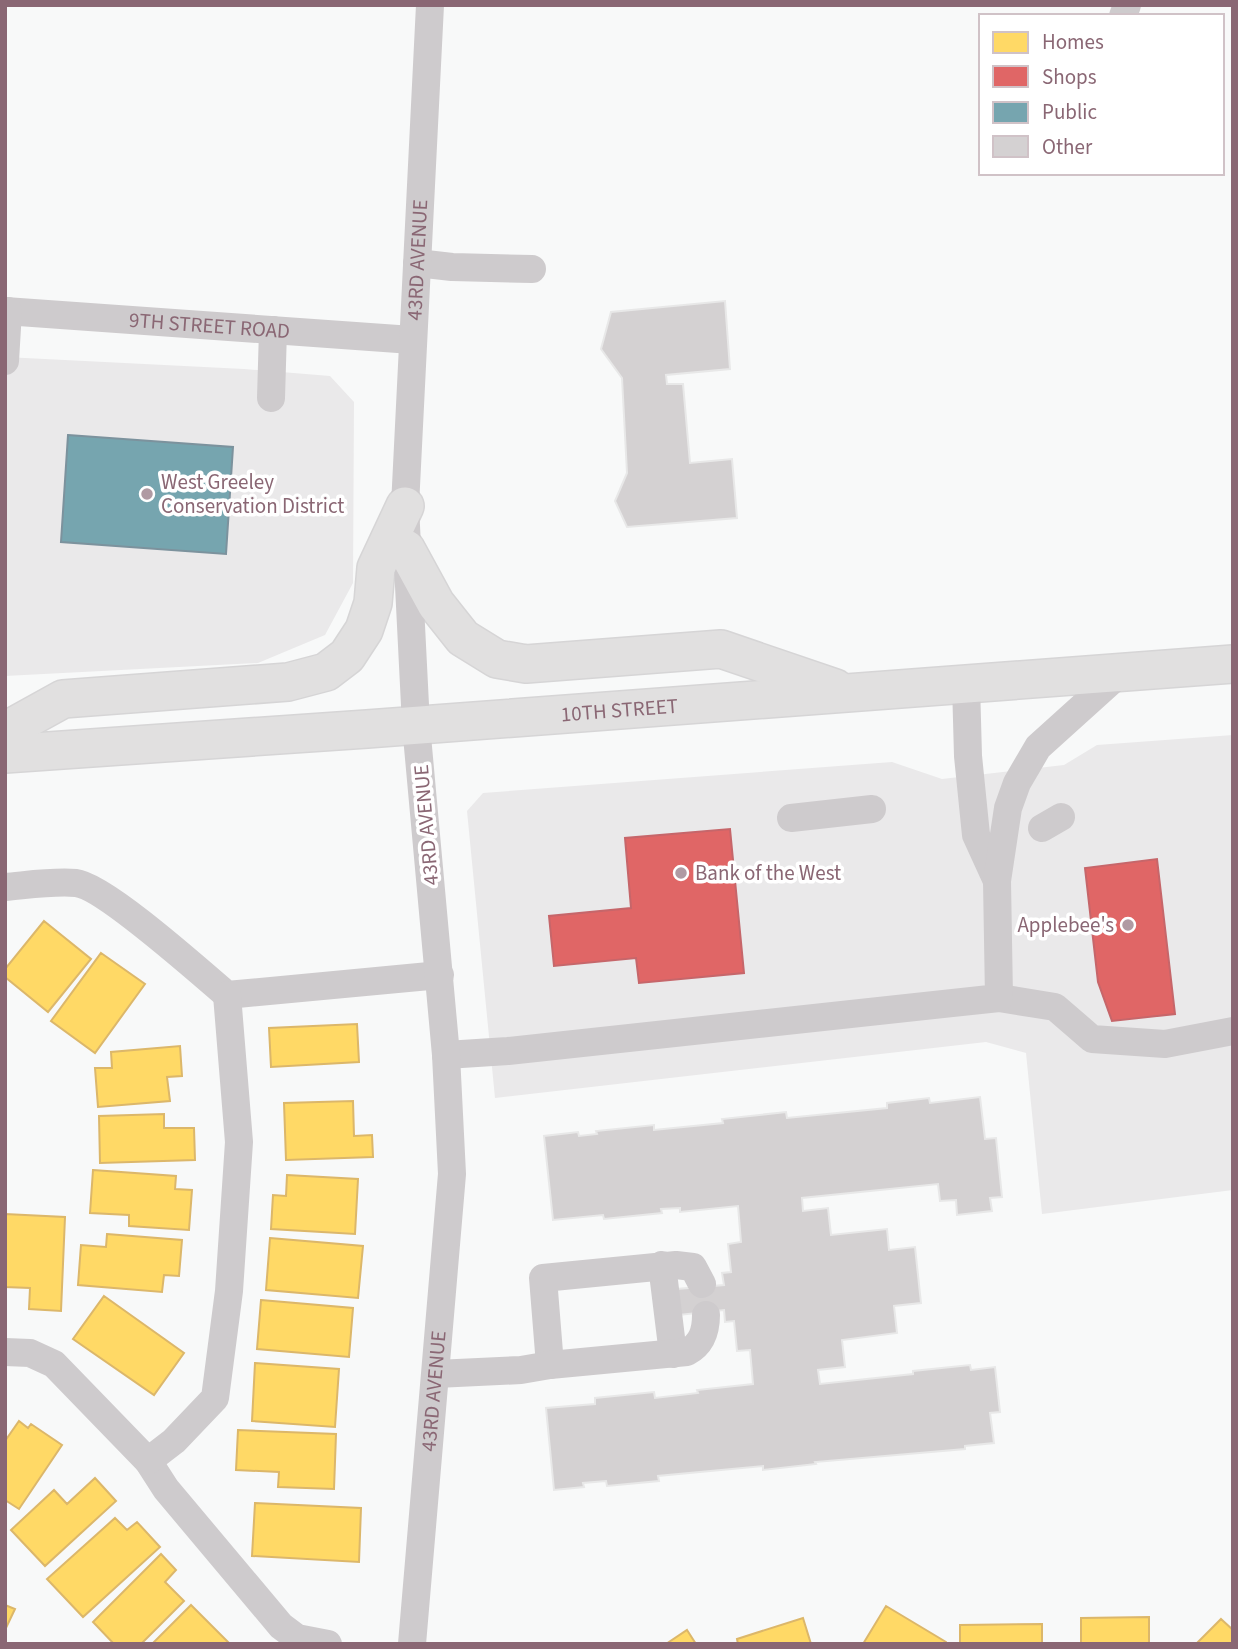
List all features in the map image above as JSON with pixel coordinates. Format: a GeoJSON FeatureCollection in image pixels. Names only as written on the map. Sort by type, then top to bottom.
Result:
{"type":"FeatureCollection","features":[{"type":"Feature","properties":{"kind":"main road"},"geometry":{"type":"LineString","coordinates":[[5,731],[63,699],[288,682],[326,672],[347,656],[364,630],[373,603],[376,568],[405,506]]}},
{"type":"Feature","properties":{"kind":"main road"},"geometry":{"type":"LineString","coordinates":[[406,550],[436,604],[463,638],[497,659],[526,664],[721,649],[849,693]]}},
{"type":"Feature","properties":{"kind":"main road","name":"10TH STREET"},"geometry":{"type":"LineString","coordinates":[[5,754],[1233,664]]}},
{"type":"Feature","properties":{"kind":"street","name":"43RD AVENUE"},"geometry":{"type":"LineString","coordinates":[[412,1644],[452,1174],[440,975],[416,725],[405,506],[430,5]]}},
{"type":"Feature","properties":{"kind":"street"},"geometry":{"type":"LineString","coordinates":[[417,263],[452,268],[532,270]]}},
{"type":"Feature","properties":{"kind":"street"},"geometry":{"type":"LineString","coordinates":[[5,361],[7,311]]}},
{"type":"Feature","properties":{"kind":"street","name":"9TH STREET ROAD"},"geometry":{"type":"LineString","coordinates":[[7,311],[412,340]]}},
{"type":"Feature","properties":{"kind":"street"},"geometry":{"type":"LineString","coordinates":[[271,398],[273,330]]}},
{"type":"Feature","properties":{"kind":"street"},"geometry":{"type":"LineString","coordinates":[[999,998],[996,881],[1008,808],[1017,783],[1038,747],[1120,673]]}},
{"type":"Feature","properties":{"kind":"street"},"geometry":{"type":"LineString","coordinates":[[966,684],[968,756],[976,835],[996,881]]}},
{"type":"Feature","properties":{"kind":"street"},"geometry":{"type":"LineString","coordinates":[[792,818],[872,810]]}},
{"type":"Feature","properties":{"kind":"street"},"geometry":{"type":"LineString","coordinates":[[5,887],[76,883],[92,887],[227,995],[440,975]]}},
{"type":"Feature","properties":{"kind":"street"},"geometry":{"type":"LineString","coordinates":[[148,1461],[174,1441],[215,1398],[229,1291],[239,1142],[227,995]]}},
{"type":"Feature","properties":{"kind":"street"},"geometry":{"type":"LineString","coordinates":[[446,1055],[508,1051],[890,999],[999,998],[1055,1007],[1092,1039],[1165,1044],[1233,1031]]}},
{"type":"Feature","properties":{"kind":"street"},"geometry":{"type":"LineString","coordinates":[[550,1365],[543,1278],[662,1265],[693,1267],[702,1284]]}},
{"type":"Feature","properties":{"kind":"street"},"geometry":{"type":"LineString","coordinates":[[662,1265],[673,1354]]}},
{"type":"Feature","properties":{"kind":"street"},"geometry":{"type":"LineString","coordinates":[[436,1374],[522,1370],[687,1352],[700,1342],[706,1328],[706,1315]]}},
{"type":"Feature","properties":{"kind":"street"},"geometry":{"type":"LineString","coordinates":[[5,1352],[30,1353],[54,1364],[148,1461],[166,1489],[281,1626],[297,1638],[328,1644]]}},
{"type":"Feature","properties":{"kind":"shaded area"},"geometry":{"type":"Polygon","coordinates":[[[5,357],[330,376],[354,402],[353,583],[325,635],[258,663],[5,676],[5,357]]]}},
{"type":"Feature","properties":{"kind":"shaded area"},"geometry":{"type":"Polygon","coordinates":[[[1233,735],[1233,1190],[1042,1214],[1026,1053],[986,1042],[495,1098],[467,811],[483,793],[892,762],[942,779],[1064,765],[1097,745],[1233,735]]]}},
{"type":"Feature","properties":{"kind":"building: Homes"},"geometry":{"type":"Polygon","coordinates":[[[44,921],[91,959],[48,1012],[5,977],[5,969],[44,921]]]}},
{"type":"Feature","properties":{"kind":"building: Homes"},"geometry":{"type":"Polygon","coordinates":[[[101,953],[145,984],[95,1053],[51,1021],[101,953]]]}},
{"type":"Feature","properties":{"kind":"building: Homes"},"geometry":{"type":"Polygon","coordinates":[[[357,1024],[359,1062],[271,1067],[269,1028],[357,1024]]]}},
{"type":"Feature","properties":{"kind":"building: Homes"},"geometry":{"type":"Polygon","coordinates":[[[180,1046],[182,1076],[167,1077],[170,1101],[98,1107],[95,1068],[112,1068],[111,1052],[180,1046]]]}},
{"type":"Feature","properties":{"kind":"building: Homes"},"geometry":{"type":"Polygon","coordinates":[[[353,1101],[354,1136],[372,1135],[373,1157],[286,1160],[284,1103],[353,1101]]]}},
{"type":"Feature","properties":{"kind":"building: Homes"},"geometry":{"type":"Polygon","coordinates":[[[164,1114],[164,1128],[194,1128],[195,1160],[100,1163],[99,1116],[164,1114]]]}},
{"type":"Feature","properties":{"kind":"building: Homes"},"geometry":{"type":"Polygon","coordinates":[[[93,1170],[176,1176],[175,1189],[192,1190],[189,1230],[129,1226],[129,1215],[90,1213],[93,1170]]]}},
{"type":"Feature","properties":{"kind":"building: Homes"},"geometry":{"type":"Polygon","coordinates":[[[287,1175],[358,1179],[355,1234],[271,1229],[273,1195],[286,1196],[287,1175]]]}},
{"type":"Feature","properties":{"kind":"building: Homes"},"geometry":{"type":"Polygon","coordinates":[[[5,1214],[65,1217],[61,1311],[29,1309],[30,1288],[5,1287],[5,1214]]]}},
{"type":"Feature","properties":{"kind":"building: Homes"},"geometry":{"type":"Polygon","coordinates":[[[107,1234],[182,1240],[179,1276],[164,1275],[162,1292],[78,1285],[81,1245],[106,1247],[107,1234]]]}},
{"type":"Feature","properties":{"kind":"building: Homes"},"geometry":{"type":"Polygon","coordinates":[[[270,1238],[363,1246],[358,1298],[266,1290],[270,1238]]]}},
{"type":"Feature","properties":{"kind":"building: Homes"},"geometry":{"type":"Polygon","coordinates":[[[104,1296],[184,1353],[154,1395],[73,1339],[104,1296]]]}},
{"type":"Feature","properties":{"kind":"building: Homes"},"geometry":{"type":"Polygon","coordinates":[[[261,1300],[353,1308],[349,1357],[257,1349],[261,1300]]]}},
{"type":"Feature","properties":{"kind":"building: Homes"},"geometry":{"type":"Polygon","coordinates":[[[255,1363],[339,1369],[335,1427],[252,1421],[255,1363]]]}},
{"type":"Feature","properties":{"kind":"building: Homes"},"geometry":{"type":"Polygon","coordinates":[[[19,1421],[28,1428],[31,1424],[62,1445],[19,1509],[5,1500],[5,1441],[19,1421]]]}},
{"type":"Feature","properties":{"kind":"building: Homes"},"geometry":{"type":"Polygon","coordinates":[[[238,1430],[336,1434],[334,1489],[278,1487],[279,1472],[236,1470],[238,1430]]]}},
{"type":"Feature","properties":{"kind":"building: Homes"},"geometry":{"type":"Polygon","coordinates":[[[95,1478],[116,1501],[45,1566],[11,1530],[54,1490],[67,1504],[95,1478]]]}},
{"type":"Feature","properties":{"kind":"building: Homes"},"geometry":{"type":"Polygon","coordinates":[[[255,1503],[361,1508],[359,1562],[252,1556],[255,1503]]]}},
{"type":"Feature","properties":{"kind":"building: Homes"},"geometry":{"type":"Polygon","coordinates":[[[115,1518],[127,1530],[137,1522],[160,1547],[83,1617],[47,1579],[115,1518]]]}},
{"type":"Feature","properties":{"kind":"building: Homes"},"geometry":{"type":"Polygon","coordinates":[[[161,1554],[176,1570],[165,1582],[184,1601],[141,1644],[114,1644],[93,1622],[161,1554]]]}},
{"type":"Feature","properties":{"kind":"building: Homes"},"geometry":{"type":"Polygon","coordinates":[[[5,1605],[15,1609],[5,1630],[5,1605]]]}},
{"type":"Feature","properties":{"kind":"building: Homes"},"geometry":{"type":"Polygon","coordinates":[[[191,1605],[230,1644],[152,1644],[191,1605]]]}},
{"type":"Feature","properties":{"kind":"building: Homes"},"geometry":{"type":"Polygon","coordinates":[[[886,1606],[946,1642],[946,1644],[863,1644],[886,1606]]]}},
{"type":"Feature","properties":{"kind":"building: Homes"},"geometry":{"type":"Polygon","coordinates":[[[1149,1617],[1149,1644],[1081,1644],[1081,1618],[1149,1617]]]}},
{"type":"Feature","properties":{"kind":"building: Homes"},"geometry":{"type":"Polygon","coordinates":[[[803,1618],[811,1644],[738,1644],[737,1639],[803,1618]]]}},
{"type":"Feature","properties":{"kind":"building: Homes"},"geometry":{"type":"Polygon","coordinates":[[[1221,1619],[1233,1630],[1233,1644],[1196,1644],[1221,1619]]]}},
{"type":"Feature","properties":{"kind":"building: Homes"},"geometry":{"type":"Polygon","coordinates":[[[1042,1624],[1042,1644],[960,1644],[960,1625],[1042,1624]]]}},
{"type":"Feature","properties":{"kind":"building: Homes"},"geometry":{"type":"Polygon","coordinates":[[[687,1630],[696,1644],[666,1644],[687,1630]]]}},
{"type":"Feature","properties":{"kind":"building: Shops","name":"Bank of the West"},"geometry":{"type":"Polygon","coordinates":[[[730,829],[744,973],[639,983],[636,958],[554,966],[549,916],[631,908],[625,838],[730,829]]]}},
{"type":"Feature","properties":{"kind":"building: Shops","name":"Applebee's"},"geometry":{"type":"Polygon","coordinates":[[[1157,859],[1175,1014],[1112,1021],[1098,982],[1085,868],[1157,859]]]}},
{"type":"Feature","properties":{"kind":"building: Public","name":"West Greeley Conservation District"},"geometry":{"type":"Polygon","coordinates":[[[68,435],[233,447],[226,554],[61,542],[68,435]]]}},
{"type":"Feature","properties":{"kind":"building: Other"},"geometry":{"type":"Polygon","coordinates":[[[725,301],[730,369],[666,375],[667,384],[683,384],[690,463],[732,459],[737,518],[627,527],[615,501],[627,473],[622,378],[601,349],[611,312],[725,301]]]}},
{"type":"Feature","properties":{"kind":"building: Other"},"geometry":{"type":"Polygon","coordinates":[[[980,1097],[985,1139],[996,1138],[1002,1197],[990,1198],[992,1211],[957,1215],[956,1200],[940,1201],[938,1184],[802,1198],[803,1211],[828,1208],[831,1235],[887,1229],[889,1250],[915,1247],[921,1303],[894,1306],[897,1333],[842,1340],[845,1367],[818,1370],[820,1384],[970,1365],[971,1370],[995,1367],[1000,1412],[990,1413],[994,1443],[965,1446],[965,1449],[815,1462],[816,1464],[763,1470],[763,1466],[658,1476],[659,1481],[607,1486],[606,1481],[583,1483],[584,1487],[554,1490],[546,1408],[595,1404],[595,1398],[654,1392],[655,1398],[753,1384],[750,1350],[737,1351],[734,1321],[725,1322],[724,1310],[679,1315],[677,1289],[724,1285],[722,1273],[731,1272],[728,1244],[741,1242],[738,1206],[680,1212],[680,1208],[661,1209],[662,1213],[604,1219],[603,1215],[553,1220],[544,1136],[578,1132],[579,1136],[597,1134],[596,1131],[654,1125],[654,1130],[723,1123],[722,1119],[786,1112],[787,1118],[887,1108],[887,1103],[929,1098],[930,1103],[980,1097]]]}},
{"type":"Feature","properties":{"kind":"place","name":"West Greeley Conservation District"},"geometry":{"type":"Point","coordinates":[147,494]}},
{"type":"Feature","properties":{"kind":"place","name":"Bank of the West"},"geometry":{"type":"Point","coordinates":[681,873]}},
{"type":"Feature","properties":{"kind":"place","name":"Applebee's"},"geometry":{"type":"Point","coordinates":[1128,925]}}]}
